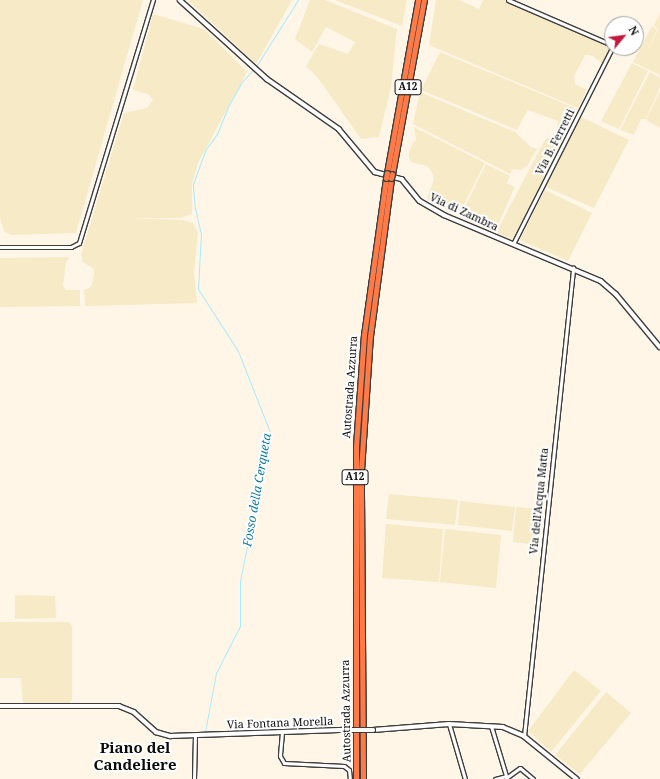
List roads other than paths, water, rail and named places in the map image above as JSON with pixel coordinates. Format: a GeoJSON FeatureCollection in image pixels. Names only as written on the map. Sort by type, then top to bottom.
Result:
{"type":"FeatureCollection","features":[{"type":"Feature","properties":{"kind":"highway","name":"Autostrada Azzurra"},"geometry":{"type":"LineString","coordinates":[[356,779],[355,460],[364,329],[418,0]]}},
{"type":"Feature","properties":{"kind":"highway","name":"Autostrada Azzurra"},"geometry":{"type":"LineString","coordinates":[[363,779],[361,470],[370,343],[389,176],[424,0]]}},
{"type":"Feature","properties":{"kind":"street"},"geometry":{"type":"LineString","coordinates":[[0,247],[72,247],[79,243],[153,0]]}},
{"type":"Feature","properties":{"kind":"street","name":"Via di Zambra"},"geometry":{"type":"LineString","coordinates":[[180,0],[255,69],[339,129],[375,172],[402,179],[418,199],[431,208],[598,279],[609,287],[660,347]]}},
{"type":"Feature","properties":{"kind":"street"},"geometry":{"type":"LineString","coordinates":[[508,0],[604,42]]}},
{"type":"Feature","properties":{"kind":"street","name":"Via B. Ferretti"},"geometry":{"type":"LineString","coordinates":[[513,244],[608,56]]}},
{"type":"Feature","properties":{"kind":"street","name":"Via dell'Acqua Matta"},"geometry":{"type":"LineString","coordinates":[[524,736],[573,268]]}},
{"type":"Feature","properties":{"kind":"street","name":"Via Fontana Morella"},"geometry":{"type":"LineString","coordinates":[[0,706],[117,706],[134,712],[158,734],[195,735],[373,730],[449,724],[507,728],[524,736],[577,779]]}},
{"type":"Feature","properties":{"kind":"street"},"geometry":{"type":"LineString","coordinates":[[449,724],[465,779]]}},
{"type":"Feature","properties":{"kind":"street"},"geometry":{"type":"LineString","coordinates":[[491,726],[506,777]]}},
{"type":"Feature","properties":{"kind":"street"},"geometry":{"type":"LineString","coordinates":[[282,732],[280,756],[284,764],[344,766],[349,770],[350,779]]}},
{"type":"Feature","properties":{"kind":"street"},"geometry":{"type":"LineString","coordinates":[[194,779],[195,735]]}},
{"type":"Feature","properties":{"kind":"street"},"geometry":{"type":"LineString","coordinates":[[495,779],[506,777],[520,768],[533,779]]}},
{"type":"Feature","properties":{"kind":"waterway","name":"Fosso della Cerqueta"},"geometry":{"type":"LineString","coordinates":[[205,732],[216,673],[240,626],[240,581],[270,432],[238,351],[198,289],[201,234],[195,209],[193,184],[206,149],[217,134],[229,105],[241,83],[257,65],[298,0]]}},
{"type":"Feature","properties":{"kind":"district","name":"Piano del Candeliere"},"geometry":{"type":"Point","coordinates":[135,756]}}]}
